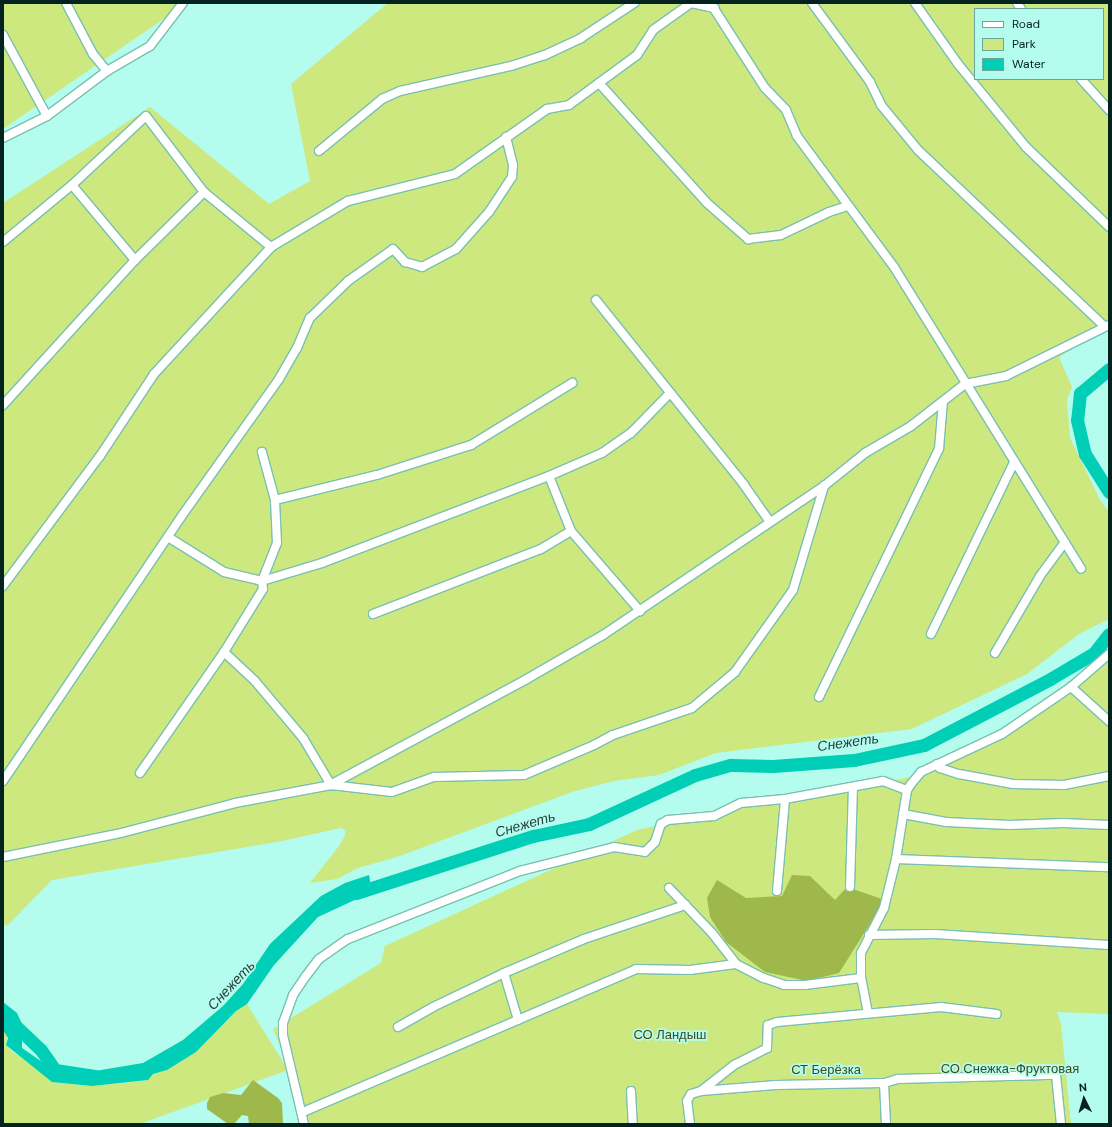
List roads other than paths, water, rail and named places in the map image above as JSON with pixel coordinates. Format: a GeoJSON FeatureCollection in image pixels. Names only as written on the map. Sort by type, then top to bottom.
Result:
{"type":"FeatureCollection","features":[{"type":"Feature","properties":{"kind":"street"},"geometry":{"type":"LineString","coordinates":[[66,3],[93,54],[107,71]]}},
{"type":"Feature","properties":{"kind":"street"},"geometry":{"type":"LineString","coordinates":[[3,138],[47,116],[107,71],[150,46],[183,3]]}},
{"type":"Feature","properties":{"kind":"street"},"geometry":{"type":"LineString","coordinates":[[319,151],[382,98],[400,91],[511,66],[545,55],[581,38],[634,3]]}},
{"type":"Feature","properties":{"kind":"street"},"geometry":{"type":"LineString","coordinates":[[682,3],[712,5],[765,88],[786,110],[797,136],[847,206],[894,267],[965,384],[1081,569]]}},
{"type":"Feature","properties":{"kind":"street"},"geometry":{"type":"LineString","coordinates":[[331,785],[525,680],[640,611],[824,486],[865,453],[911,426],[965,384],[1006,376],[1107,326],[918,150],[881,105],[870,82],[812,3]]}},
{"type":"Feature","properties":{"kind":"street"},"geometry":{"type":"LineString","coordinates":[[915,3],[958,64],[1026,147],[1109,227]]}},
{"type":"Feature","properties":{"kind":"street"},"geometry":{"type":"LineString","coordinates":[[3,586],[100,456],[154,374],[271,247],[348,201],[455,174],[547,109],[570,105],[637,55],[653,30],[691,4]]}},
{"type":"Feature","properties":{"kind":"street"},"geometry":{"type":"LineString","coordinates":[[3,35],[47,116]]}},
{"type":"Feature","properties":{"kind":"street"},"geometry":{"type":"LineString","coordinates":[[1082,80],[1109,110]]}},
{"type":"Feature","properties":{"kind":"street"},"geometry":{"type":"LineString","coordinates":[[599,83],[707,204],[748,240],[781,235],[829,212],[847,206]]}},
{"type":"Feature","properties":{"kind":"street"},"geometry":{"type":"LineString","coordinates":[[3,242],[72,185],[146,116],[204,192],[271,247]]}},
{"type":"Feature","properties":{"kind":"street"},"geometry":{"type":"LineString","coordinates":[[3,781],[168,537],[279,379],[297,348],[310,318],[348,281],[393,249],[405,262],[422,267],[456,249],[489,212],[512,177],[514,165],[506,137]]}},
{"type":"Feature","properties":{"kind":"street"},"geometry":{"type":"LineString","coordinates":[[72,185],[135,260]]}},
{"type":"Feature","properties":{"kind":"street"},"geometry":{"type":"LineString","coordinates":[[3,405],[135,260],[204,192]]}},
{"type":"Feature","properties":{"kind":"street"},"geometry":{"type":"LineString","coordinates":[[596,300],[744,485],[770,522]]}},
{"type":"Feature","properties":{"kind":"street"},"geometry":{"type":"LineString","coordinates":[[275,500],[384,473],[471,445],[572,382]]}},
{"type":"Feature","properties":{"kind":"street"},"geometry":{"type":"LineString","coordinates":[[168,537],[224,572],[262,581],[322,563],[550,476],[602,453],[631,433],[670,393]]}},
{"type":"Feature","properties":{"kind":"street"},"geometry":{"type":"LineString","coordinates":[[819,697],[940,449],[943,401]]}},
{"type":"Feature","properties":{"kind":"street"},"geometry":{"type":"LineString","coordinates":[[140,772],[224,652],[263,589],[262,581],[277,543],[275,500],[262,452]]}},
{"type":"Feature","properties":{"kind":"street"},"geometry":{"type":"LineString","coordinates":[[931,634],[1014,462]]}},
{"type":"Feature","properties":{"kind":"street"},"geometry":{"type":"LineString","coordinates":[[550,476],[572,531],[640,611]]}},
{"type":"Feature","properties":{"kind":"street"},"geometry":{"type":"LineString","coordinates":[[3,857],[121,833],[235,803],[331,785],[392,792],[434,777],[524,775],[594,746],[613,735],[692,708],[735,672],[793,590],[824,486]]}},
{"type":"Feature","properties":{"kind":"street"},"geometry":{"type":"LineString","coordinates":[[373,614],[541,549],[572,531]]}},
{"type":"Feature","properties":{"kind":"street"},"geometry":{"type":"LineString","coordinates":[[996,653],[1040,576],[1065,542]]}},
{"type":"Feature","properties":{"kind":"street"},"geometry":{"type":"LineString","coordinates":[[224,652],[255,681],[304,738],[331,785]]}},
{"type":"Feature","properties":{"kind":"street"},"geometry":{"type":"LineString","coordinates":[[868,1013],[861,978],[861,953],[884,908],[896,859],[907,790],[921,772],[1002,734],[1071,687],[1109,654]]}},
{"type":"Feature","properties":{"kind":"street"},"geometry":{"type":"LineString","coordinates":[[1071,687],[1109,721]]}},
{"type":"Feature","properties":{"kind":"street"},"geometry":{"type":"LineString","coordinates":[[937,764],[940,768],[960,774],[1014,784],[1053,786],[1109,776]]}},
{"type":"Feature","properties":{"kind":"street"},"geometry":{"type":"LineString","coordinates":[[304,1124],[303,1112],[283,1035],[283,1023],[293,995],[306,976],[319,960],[348,939],[520,871],[614,847],[645,852],[655,842],[661,824],[668,820],[714,816],[741,803],[785,799],[883,781],[907,790]]}},
{"type":"Feature","properties":{"kind":"street"},"geometry":{"type":"LineString","coordinates":[[850,887],[853,787]]}},
{"type":"Feature","properties":{"kind":"street"},"geometry":{"type":"LineString","coordinates":[[777,890],[785,799]]}},
{"type":"Feature","properties":{"kind":"street"},"geometry":{"type":"LineString","coordinates":[[902,814],[946,822],[1010,825],[1063,823],[1109,825]]}},
{"type":"Feature","properties":{"kind":"street"},"geometry":{"type":"LineString","coordinates":[[896,859],[1109,867]]}},
{"type":"Feature","properties":{"kind":"street"},"geometry":{"type":"LineString","coordinates":[[669,888],[736,964],[764,978],[784,984],[805,986],[861,978]]}},
{"type":"Feature","properties":{"kind":"street"},"geometry":{"type":"LineString","coordinates":[[398,1027],[433,1007],[504,973],[584,939],[685,905]]}},
{"type":"Feature","properties":{"kind":"street"},"geometry":{"type":"LineString","coordinates":[[870,935],[934,934],[1109,945]]}},
{"type":"Feature","properties":{"kind":"street"},"geometry":{"type":"LineString","coordinates":[[303,1112],[636,969],[690,970],[736,964]]}},
{"type":"Feature","properties":{"kind":"street"},"geometry":{"type":"LineString","coordinates":[[504,973],[518,1020]]}},
{"type":"Feature","properties":{"kind":"street"},"geometry":{"type":"LineString","coordinates":[[701,1091],[734,1065],[767,1048],[768,1025],[868,1013],[941,1007],[997,1014]]}},
{"type":"Feature","properties":{"kind":"street"},"geometry":{"type":"LineString","coordinates":[[690,1124],[687,1101],[692,1094],[701,1091],[776,1085],[884,1083],[898,1079],[1056,1075],[1061,1124]]}},
{"type":"Feature","properties":{"kind":"street"},"geometry":{"type":"LineString","coordinates":[[884,1083],[886,1124]]}},
{"type":"Feature","properties":{"kind":"street"},"geometry":{"type":"LineString","coordinates":[[631,1091],[633,1124]]}},
{"type":"Feature","properties":{"kind":"water"},"geometry":{"type":"Polygon","coordinates":[[[369,875],[372,892],[318,917],[274,965],[247,1004],[236,1011],[196,1052],[167,1070],[153,1074],[148,1080],[92,1086],[52,1082],[6,1045],[8,1038],[3,1030],[3,1002],[17,1013],[22,1024],[22,1048],[48,1066],[72,1074],[143,1063],[183,1040],[223,1006],[243,984],[270,944],[321,896],[345,883],[369,875]]]}},
{"type":"Feature","properties":{"kind":"waterway","name":"Снежеть"},"geometry":{"type":"LineString","coordinates":[[1109,369],[1080,393],[1077,420],[1085,454],[1109,492]]}},
{"type":"Feature","properties":{"kind":"waterway","name":"Снежеть"},"geometry":{"type":"LineString","coordinates":[[356,893],[533,836],[589,824],[695,775],[731,765],[773,766],[854,760],[924,745],[1050,679],[1094,653],[1109,634]]}},
{"type":"Feature","properties":{"kind":"waterway","name":"Снежеть"},"geometry":{"type":"LineString","coordinates":[[3,1014],[41,1050],[55,1070],[95,1076]]}},
{"type":"Feature","properties":{"kind":"park label","name":"СО Ландыш"},"geometry":{"type":"Point","coordinates":[670,1035]}},
{"type":"Feature","properties":{"kind":"park label","name":"СО Снежка-Фруктовая"},"geometry":{"type":"Point","coordinates":[1010,1069]}},
{"type":"Feature","properties":{"kind":"park label","name":"СТ Берёзка"},"geometry":{"type":"Point","coordinates":[826,1070]}}]}
